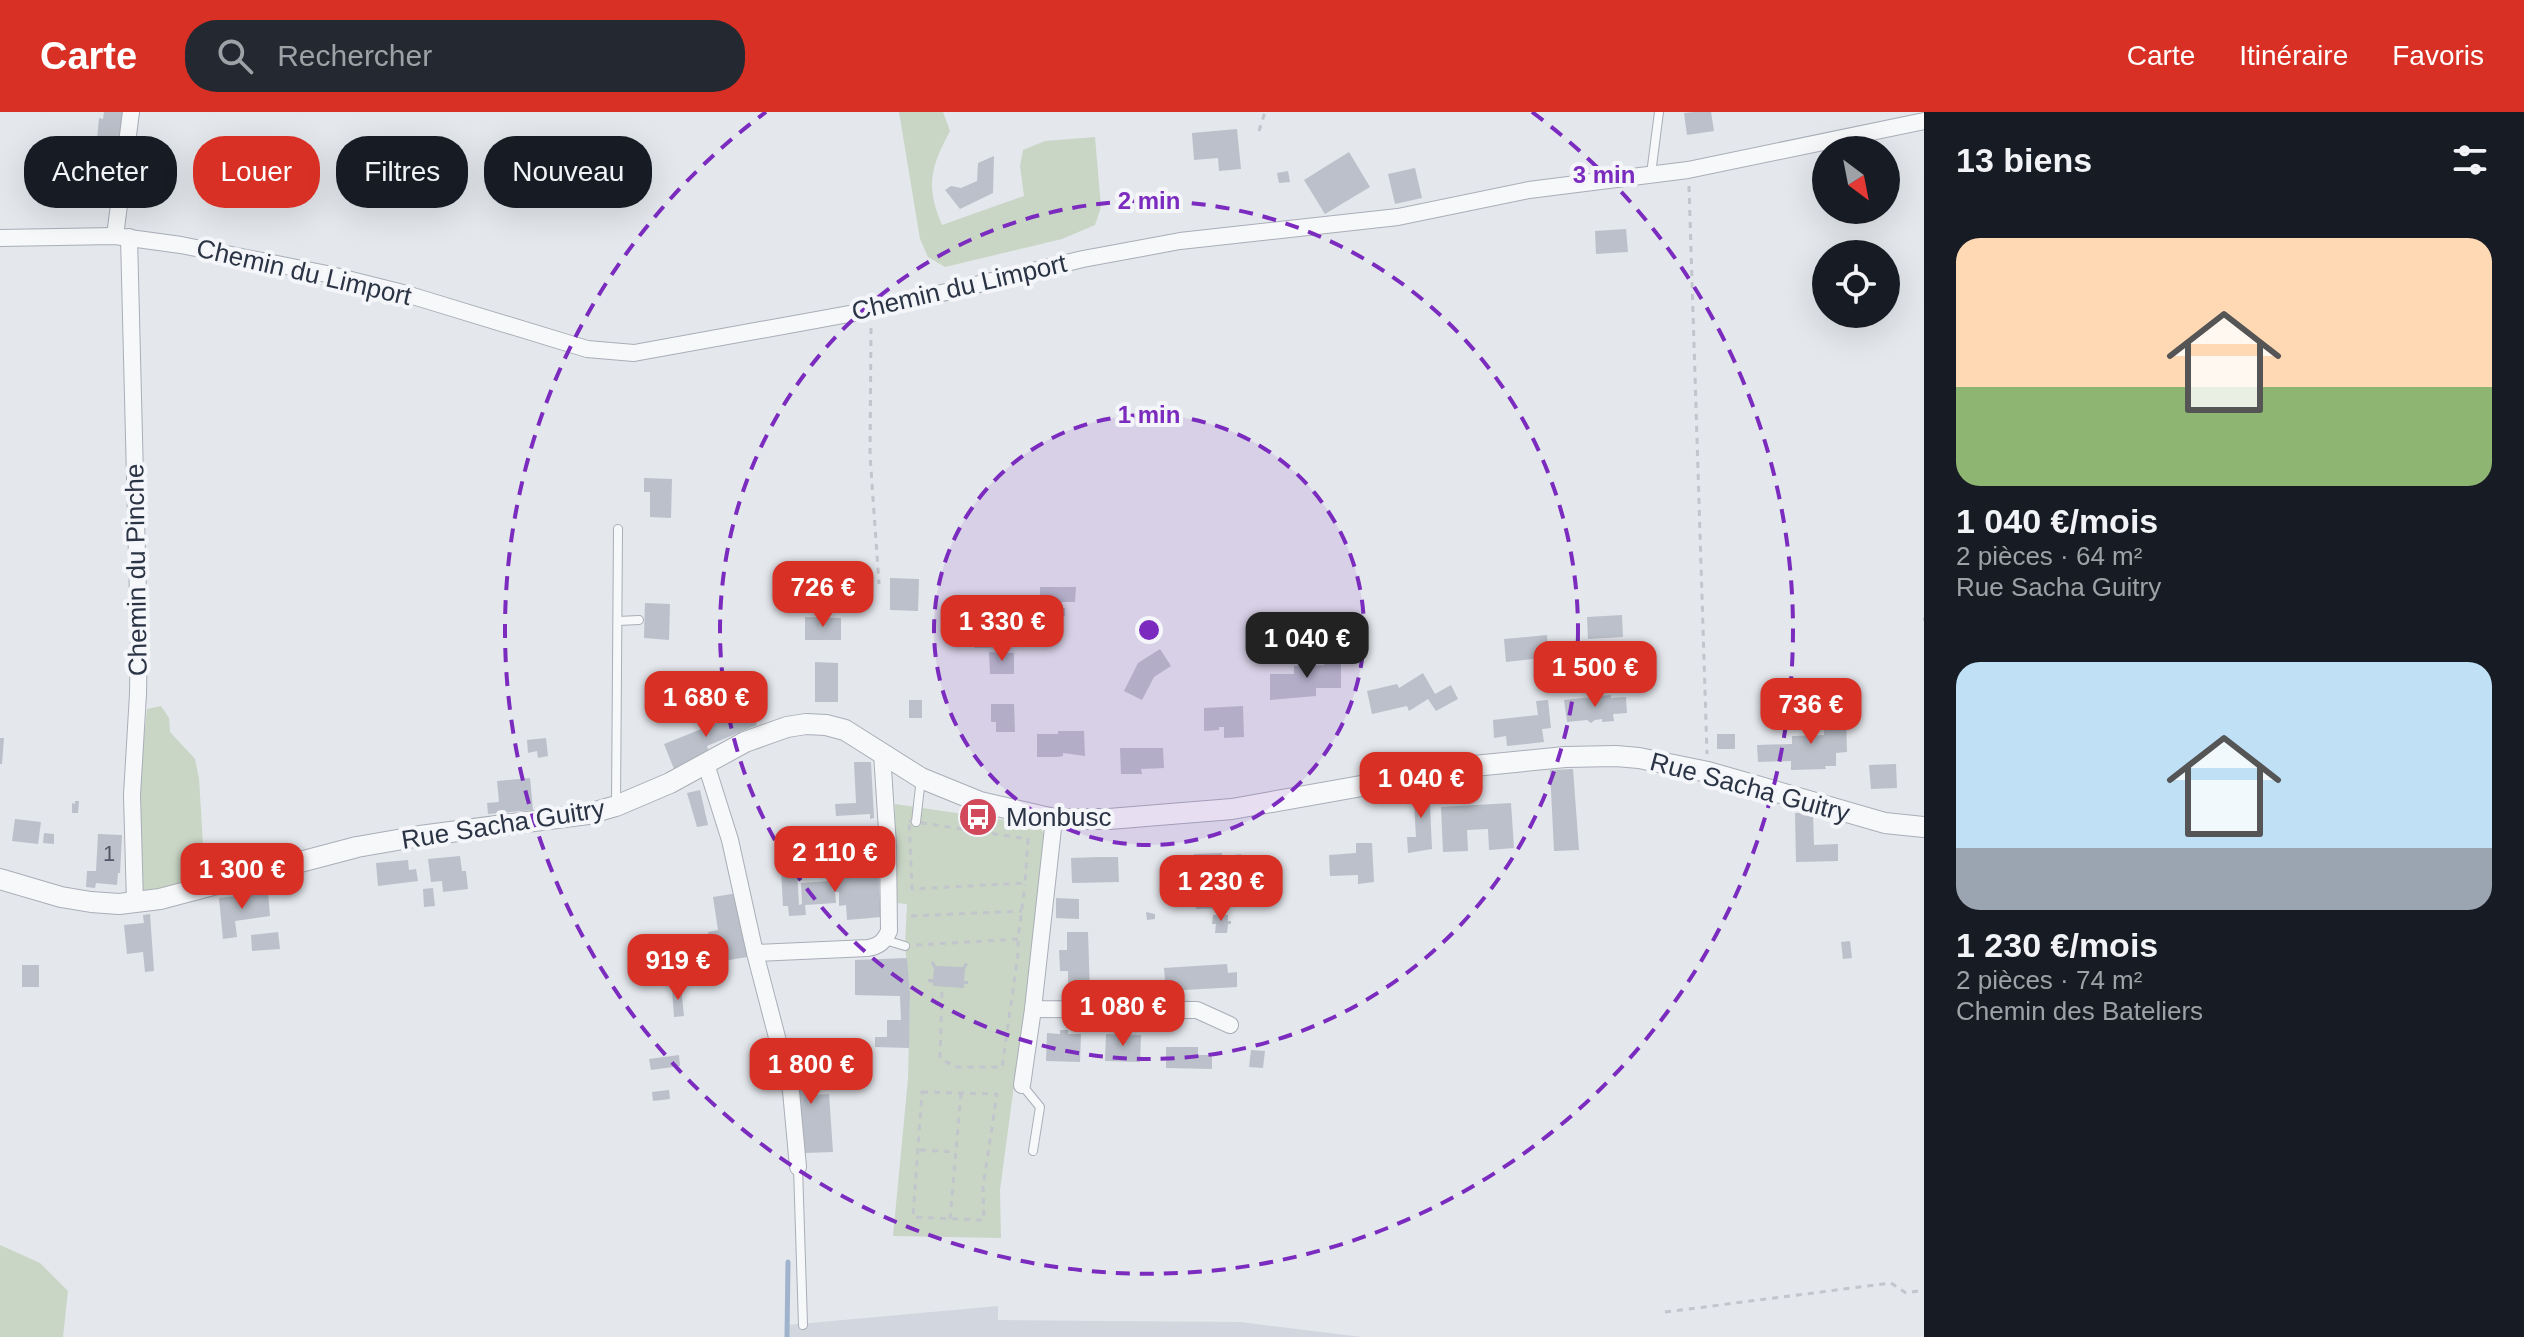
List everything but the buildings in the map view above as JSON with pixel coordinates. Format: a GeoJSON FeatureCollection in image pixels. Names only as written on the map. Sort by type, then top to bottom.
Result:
{"type":"FeatureCollection","features":[{"type":"Feature","properties":{"kind":"street","name":"Chemin du Pinche"},"geometry":{"type":"LineString","coordinates":[[131,112],[122,237],[139,637],[132,795],[135,903]]}},
{"type":"Feature","properties":{"kind":"street","name":"Chemin du Limport"},"geometry":{"type":"LineString","coordinates":[[0,238],[122,237],[196,248],[327,274],[403,293],[587,349],[634,353],[871,310],[1083,259],[1180,241],[1398,217],[1529,190],[1688,170],[1924,121]]}},
{"type":"Feature","properties":{"kind":"street","name":"Rue Sacha Guitry"},"geometry":{"type":"LineString","coordinates":[[0,879],[61,897],[91,902],[135,903],[160,899],[357,847],[588,814],[616,806],[745,742],[787,727],[806,724],[845,730],[921,778],[980,802],[1054,819],[1109,819],[1232,809],[1474,766],[1565,757],[1639,758],[1708,772],[1885,823],[1924,827]]}},
{"type":"Feature","properties":{"kind":"street"},"geometry":{"type":"LineString","coordinates":[[755,953],[868,948],[885,940],[889,931],[888,846],[882,753]]}},
{"type":"Feature","properties":{"kind":"street"},"geometry":{"type":"LineString","coordinates":[[706,764],[730,840],[791,1091],[798,1167]]}},
{"type":"Feature","properties":{"kind":"street"},"geometry":{"type":"LineString","coordinates":[[1022,1085],[1054,819]]}},
{"type":"Feature","properties":{"kind":"street"},"geometry":{"type":"LineString","coordinates":[[1033,1009],[1197,1010],[1230,1025]]}},
{"type":"Feature","properties":{"kind":"lane"},"geometry":{"type":"LineString","coordinates":[[1651,175],[1659,112]]}},
{"type":"Feature","properties":{"kind":"lane"},"geometry":{"type":"LineString","coordinates":[[616,806],[618,529]]}},
{"type":"Feature","properties":{"kind":"lane"},"geometry":{"type":"LineString","coordinates":[[618,621],[639,620]]}},
{"type":"Feature","properties":{"kind":"lane"},"geometry":{"type":"LineString","coordinates":[[916,822],[921,778]]}},
{"type":"Feature","properties":{"kind":"lane"},"geometry":{"type":"LineString","coordinates":[[885,940],[905,946]]}},
{"type":"Feature","properties":{"kind":"lane"},"geometry":{"type":"LineString","coordinates":[[1022,1085],[1040,1107],[1033,1151]]}},
{"type":"Feature","properties":{"kind":"lane"},"geometry":{"type":"LineString","coordinates":[[798,1167],[803,1325]]}},
{"type":"Feature","properties":{"kind":"path"},"geometry":{"type":"LineString","coordinates":[[1259,131],[1265,112]]}},
{"type":"Feature","properties":{"kind":"path"},"geometry":{"type":"LineString","coordinates":[[1688,170],[1708,772]]}},
{"type":"Feature","properties":{"kind":"path"},"geometry":{"type":"LineString","coordinates":[[871,310],[870,455],[879,584]]}},
{"type":"Feature","properties":{"kind":"path"},"geometry":{"type":"LineString","coordinates":[[942,992],[940,1058],[955,1067],[1002,1067],[1018,955],[1018,939],[1025,883],[1028,839],[909,821],[912,889],[1025,883]]}},
{"type":"Feature","properties":{"kind":"path"},"geometry":{"type":"LineString","coordinates":[[911,916],[1022,911]]}},
{"type":"Feature","properties":{"kind":"path"},"geometry":{"type":"LineString","coordinates":[[905,946],[1018,939]]}},
{"type":"Feature","properties":{"kind":"path"},"geometry":{"type":"LineString","coordinates":[[922,1092],[997,1094],[983,1187],[984,1220],[913,1217],[918,1150],[922,1092]]}},
{"type":"Feature","properties":{"kind":"path"},"geometry":{"type":"LineString","coordinates":[[950,1219],[961,1093]]}},
{"type":"Feature","properties":{"kind":"path"},"geometry":{"type":"LineString","coordinates":[[918,1150],[956,1152]]}},
{"type":"Feature","properties":{"kind":"path"},"geometry":{"type":"LineString","coordinates":[[1665,1312],[1891,1283],[1906,1293],[1924,1290]]}},
{"type":"Feature","properties":{"kind":"shaded area"},"geometry":{"type":"Polygon","coordinates":[[[998,1306],[998,1320],[1240,1322],[1362,1337],[788,1337],[788,1325],[998,1306]]]}},
{"type":"Feature","properties":{"kind":"green space"},"geometry":{"type":"Polygon","coordinates":[[[899,112],[943,112],[950,131],[932,176],[933,198],[942,225],[1024,196],[1020,166],[1023,150],[1045,141],[1095,137],[1101,207],[1095,225],[1062,239],[945,267],[928,257],[920,239],[899,112]]]}},
{"type":"Feature","properties":{"kind":"green space"},"geometry":{"type":"Polygon","coordinates":[[[161,706],[169,718],[170,732],[195,759],[205,877],[143,892],[138,796],[147,709],[161,706]]]}},
{"type":"Feature","properties":{"kind":"green space"},"geometry":{"type":"Polygon","coordinates":[[[895,804],[1039,825],[1047,839],[1000,1190],[1001,1238],[893,1236],[908,1079],[910,994],[905,946],[907,904],[896,903],[895,804]]]}},
{"type":"Feature","properties":{"kind":"green space"},"geometry":{"type":"Polygon","coordinates":[[[0,1245],[40,1263],[68,1291],[63,1337],[0,1337],[0,1245]]]}},
{"type":"Feature","properties":{"kind":"waterway"},"geometry":{"type":"LineString","coordinates":[[787,1337],[788,1262]]}},
{"type":"Feature","properties":{"kind":"place","name":"Monbusc"},"geometry":{"type":"Point","coordinates":[978,817]}}]}
